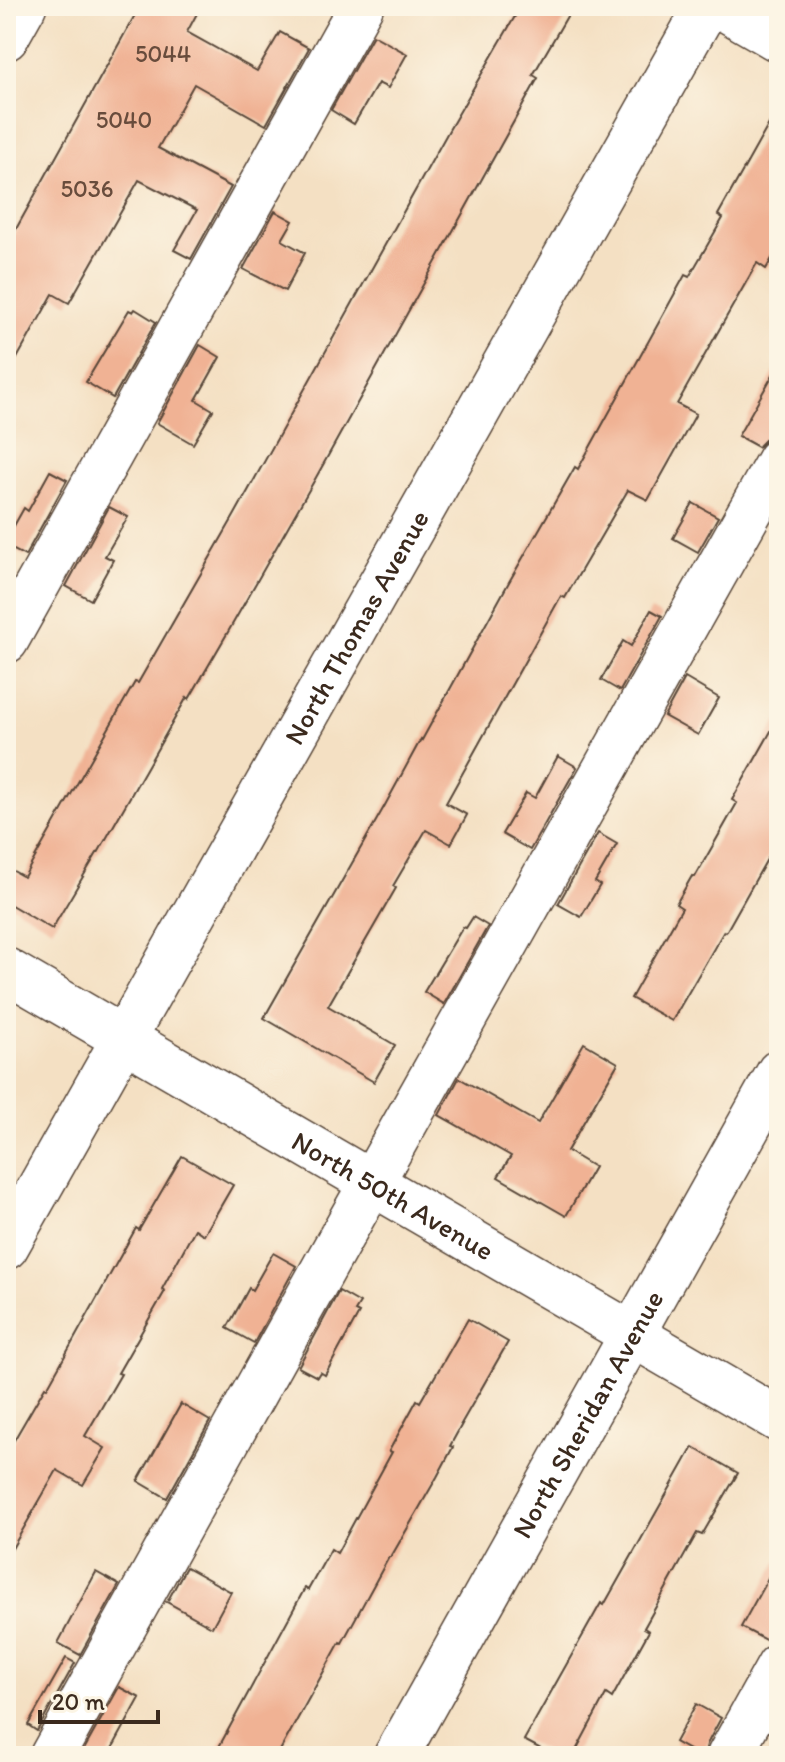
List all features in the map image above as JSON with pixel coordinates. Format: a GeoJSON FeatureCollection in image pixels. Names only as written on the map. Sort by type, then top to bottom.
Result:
{"type":"FeatureCollection","features":[{"type":"Feature","properties":{"kind":"street"},"geometry":{"type":"LineString","coordinates":[[6,38],[24,6]]}},
{"type":"Feature","properties":{"kind":"street"},"geometry":{"type":"LineString","coordinates":[[6,641],[361,6]]}},
{"type":"Feature","properties":{"kind":"street","name":"North Thomas Avenue"},"geometry":{"type":"LineString","coordinates":[[6,1247],[707,6]]}},
{"type":"Feature","properties":{"kind":"street"},"geometry":{"type":"LineString","coordinates":[[720,6],[779,40]]}},
{"type":"Feature","properties":{"kind":"street"},"geometry":{"type":"LineString","coordinates":[[52,1756],[779,460]]}},
{"type":"Feature","properties":{"kind":"street","name":"North 50th Avenue"},"geometry":{"type":"LineString","coordinates":[[6,970],[779,1420]]}},
{"type":"Feature","properties":{"kind":"street","name":"North Sheridan Avenue"},"geometry":{"type":"LineString","coordinates":[[396,1756],[779,1072]]}},
{"type":"Feature","properties":{"kind":"street"},"geometry":{"type":"LineString","coordinates":[[729,1756],[779,1666]]}},
{"type":"Feature","properties":{"kind":"building"},"geometry":{"type":"Polygon","coordinates":[[[140,6],[201,6],[187,32],[257,71],[280,32],[309,48],[266,125],[194,84],[158,148],[231,187],[191,259],[174,250],[197,210],[139,180],[69,303],[53,294],[6,378],[6,247],[140,6]]]}},
{"type":"Feature","properties":{"kind":"building"},"geometry":{"type":"Polygon","coordinates":[[[521,6],[573,6],[533,75],[538,78],[314,481],[52,929],[6,902],[6,867],[24,877],[234,516],[521,6]]]}},
{"type":"Feature","properties":{"kind":"building"},"geometry":{"type":"Polygon","coordinates":[[[373,35],[407,54],[388,88],[378,83],[354,124],[331,110],[373,35]]]}},
{"type":"Feature","properties":{"kind":"building"},"geometry":{"type":"Polygon","coordinates":[[[779,106],[779,246],[766,269],[757,263],[677,404],[696,414],[648,500],[628,490],[565,598],[561,596],[446,803],[467,815],[451,844],[426,830],[328,1006],[395,1045],[374,1082],[264,1018],[509,582],[575,467],[578,469],[685,275],[689,277],[723,218],[718,215],[779,106]]]}},
{"type":"Feature","properties":{"kind":"building"},"geometry":{"type":"Polygon","coordinates":[[[275,211],[293,221],[282,240],[305,253],[285,291],[243,269],[275,211]]]}},
{"type":"Feature","properties":{"kind":"building"},"geometry":{"type":"Polygon","coordinates":[[[135,309],[156,322],[113,398],[86,382],[129,310],[133,312],[135,309]]]}},
{"type":"Feature","properties":{"kind":"building"},"geometry":{"type":"Polygon","coordinates":[[[200,345],[220,357],[196,400],[213,410],[193,444],[157,423],[200,345]]]}},
{"type":"Feature","properties":{"kind":"building"},"geometry":{"type":"Polygon","coordinates":[[[779,364],[779,435],[767,438],[758,447],[738,436],[779,364]]]}},
{"type":"Feature","properties":{"kind":"building"},"geometry":{"type":"Polygon","coordinates":[[[50,471],[67,480],[25,556],[6,546],[6,540],[24,508],[28,511],[50,471]]]}},
{"type":"Feature","properties":{"kind":"building"},"geometry":{"type":"Polygon","coordinates":[[[693,503],[718,517],[698,552],[673,538],[693,503]]]}},
{"type":"Feature","properties":{"kind":"building"},"geometry":{"type":"Polygon","coordinates":[[[109,507],[128,517],[105,556],[113,560],[91,600],[66,586],[109,507]]]}},
{"type":"Feature","properties":{"kind":"building"},"geometry":{"type":"Polygon","coordinates":[[[651,610],[662,616],[620,691],[601,680],[623,641],[631,646],[651,610]]]}},
{"type":"Feature","properties":{"kind":"building"},"geometry":{"type":"Polygon","coordinates":[[[685,678],[719,698],[698,735],[664,716],[685,678]]]}},
{"type":"Feature","properties":{"kind":"building"},"geometry":{"type":"Polygon","coordinates":[[[779,717],[779,838],[672,1021],[631,998],[682,908],[676,904],[737,803],[732,800],[779,717]]]}},
{"type":"Feature","properties":{"kind":"building"},"geometry":{"type":"Polygon","coordinates":[[[558,756],[577,767],[530,850],[502,834],[526,793],[535,798],[558,756]]]}},
{"type":"Feature","properties":{"kind":"building"},"geometry":{"type":"Polygon","coordinates":[[[598,833],[617,844],[595,882],[600,885],[581,917],[558,904],[598,833]]]}},
{"type":"Feature","properties":{"kind":"building"},"geometry":{"type":"Polygon","coordinates":[[[473,917],[488,926],[444,1004],[424,992],[463,927],[466,928],[473,917]]]}},
{"type":"Feature","properties":{"kind":"building"},"geometry":{"type":"Polygon","coordinates":[[[584,1043],[618,1063],[567,1151],[594,1167],[566,1216],[498,1177],[511,1156],[439,1115],[459,1078],[538,1123],[584,1043]]]}},
{"type":"Feature","properties":{"kind":"building"},"geometry":{"type":"Polygon","coordinates":[[[182,1156],[233,1185],[204,1235],[195,1229],[162,1289],[165,1291],[118,1373],[121,1374],[85,1436],[105,1448],[83,1485],[57,1470],[6,1559],[6,1454],[47,1388],[136,1228],[139,1230],[182,1156]]]}},
{"type":"Feature","properties":{"kind":"building"},"geometry":{"type":"Polygon","coordinates":[[[273,1253],[296,1266],[254,1343],[227,1328],[273,1253]]]}},
{"type":"Feature","properties":{"kind":"building"},"geometry":{"type":"Polygon","coordinates":[[[339,1291],[360,1303],[355,1311],[359,1313],[325,1375],[320,1372],[317,1377],[298,1367],[339,1291]]]}},
{"type":"Feature","properties":{"kind":"building"},"geometry":{"type":"Polygon","coordinates":[[[468,1319],[508,1342],[461,1424],[437,1477],[277,1756],[214,1756],[305,1588],[308,1590],[331,1549],[337,1553],[417,1400],[420,1402],[468,1319]]]}},
{"type":"Feature","properties":{"kind":"building"},"geometry":{"type":"Polygon","coordinates":[[[181,1404],[210,1421],[167,1498],[138,1481],[181,1404]]]}},
{"type":"Feature","properties":{"kind":"building"},"geometry":{"type":"Polygon","coordinates":[[[693,1447],[738,1473],[702,1535],[697,1533],[644,1628],[649,1631],[612,1698],[606,1694],[573,1756],[554,1756],[524,1740],[693,1447]]]}},
{"type":"Feature","properties":{"kind":"building"},"geometry":{"type":"Polygon","coordinates":[[[779,1558],[779,1641],[771,1643],[741,1627],[779,1558]]]}},
{"type":"Feature","properties":{"kind":"building"},"geometry":{"type":"Polygon","coordinates":[[[186,1567],[231,1592],[212,1627],[167,1602],[186,1567]]]}},
{"type":"Feature","properties":{"kind":"building"},"geometry":{"type":"Polygon","coordinates":[[[96,1572],[119,1585],[80,1655],[58,1643],[96,1572]]]}},
{"type":"Feature","properties":{"kind":"building"},"geometry":{"type":"Polygon","coordinates":[[[66,1658],[75,1663],[37,1731],[28,1725],[66,1658]]]}},
{"type":"Feature","properties":{"kind":"building"},"geometry":{"type":"Polygon","coordinates":[[[119,1687],[140,1698],[108,1756],[81,1755],[119,1687]]]}},
{"type":"Feature","properties":{"kind":"building"},"geometry":{"type":"Polygon","coordinates":[[[696,1704],[721,1718],[704,1756],[675,1742],[696,1704]]]}}]}
